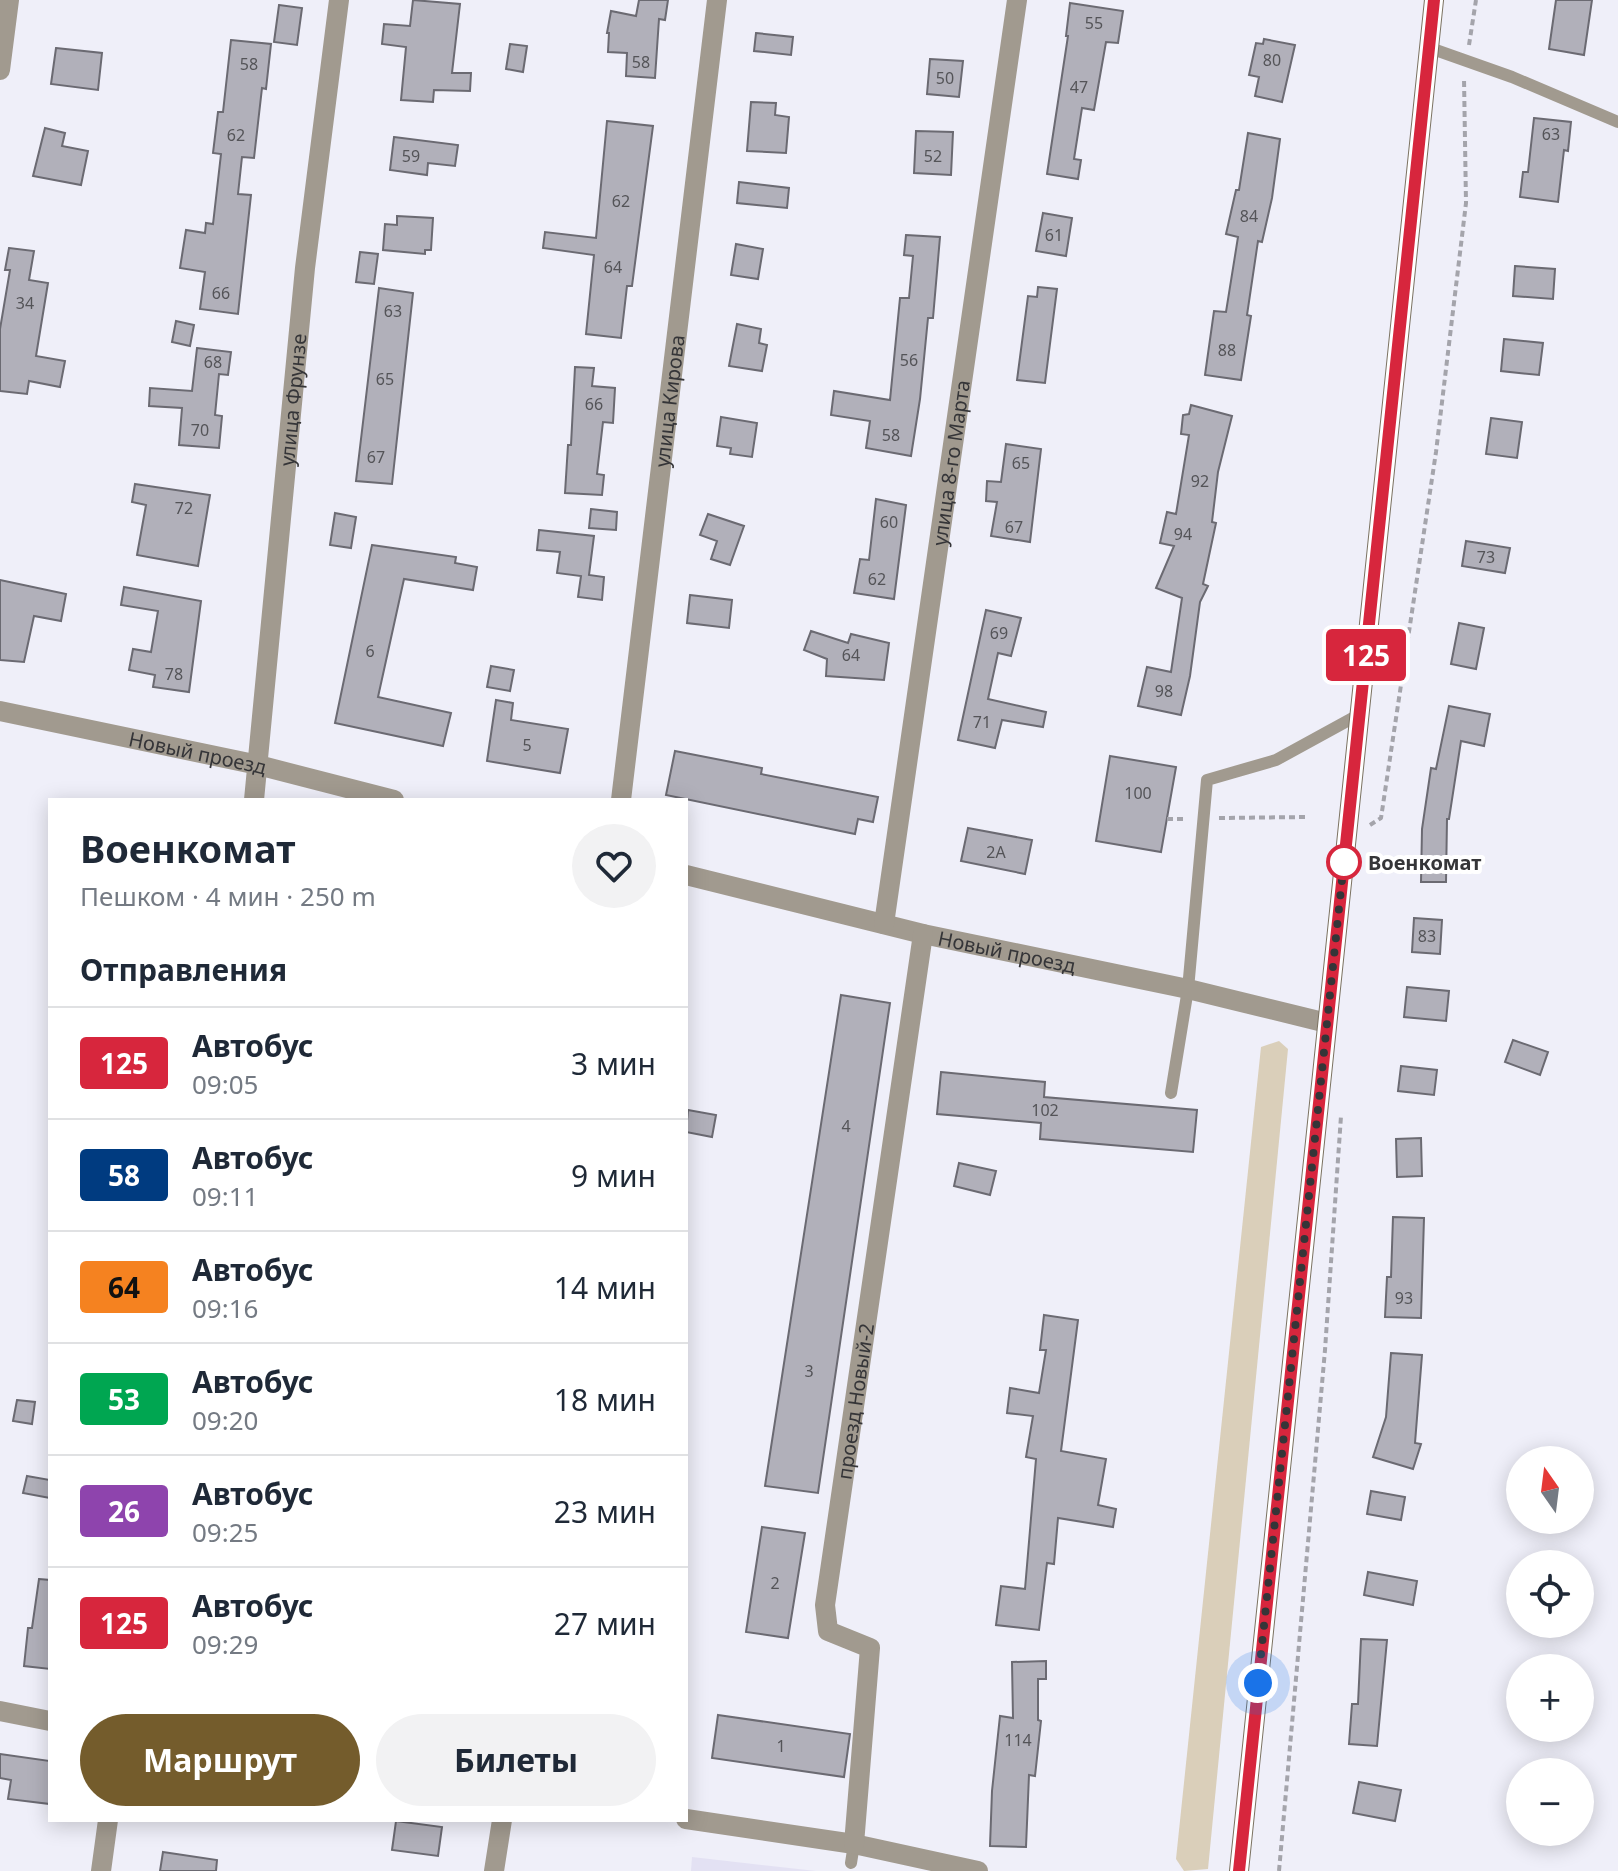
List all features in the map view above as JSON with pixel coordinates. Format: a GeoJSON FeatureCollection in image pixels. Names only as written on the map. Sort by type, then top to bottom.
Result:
{"type":"FeatureCollection","features":[{"type":"Feature","properties":{"kind":"main road"},"geometry":{"type":"LineString","coordinates":[[1239,1871],[1434,0]]}},
{"type":"Feature","properties":{"kind":"street"},"geometry":{"type":"LineString","coordinates":[[0,70],[9,0]]}},
{"type":"Feature","properties":{"kind":"street","name":"улица Фрунзе"},"geometry":{"type":"LineString","coordinates":[[254,798],[305,268],[339,0]]}},
{"type":"Feature","properties":{"kind":"street","name":"улица Кирова"},"geometry":{"type":"LineString","coordinates":[[621,798],[717,0]]}},
{"type":"Feature","properties":{"kind":"street","name":"улица 8-го Марта"},"geometry":{"type":"LineString","coordinates":[[884,924],[1017,0]]}},
{"type":"Feature","properties":{"kind":"street","name":"Новый проезд"},"geometry":{"type":"LineString","coordinates":[[0,711],[258,765],[386,798]]}},
{"type":"Feature","properties":{"kind":"street","name":"Новый проезд"},"geometry":{"type":"LineString","coordinates":[[688,875],[923,934],[1188,989],[1327,1023]]}},
{"type":"Feature","properties":{"kind":"street","name":"проезд Новый-2"},"geometry":{"type":"LineString","coordinates":[[852,1854],[870,1648],[828,1631],[825,1605],[923,934]]}},
{"type":"Feature","properties":{"kind":"street"},"geometry":{"type":"LineString","coordinates":[[0,1711],[48,1721]]}},
{"type":"Feature","properties":{"kind":"street"},"geometry":{"type":"LineString","coordinates":[[688,1819],[852,1854],[978,1871]]}},
{"type":"Feature","properties":{"kind":"street"},"geometry":{"type":"LineString","coordinates":[[101,1871],[108,1822]]}},
{"type":"Feature","properties":{"kind":"street"},"geometry":{"type":"LineString","coordinates":[[494,1871],[502,1822]]}},
{"type":"Feature","properties":{"kind":"lane"},"geometry":{"type":"LineString","coordinates":[[1430,48],[1618,122]]}},
{"type":"Feature","properties":{"kind":"lane"},"geometry":{"type":"LineString","coordinates":[[1171,1093],[1188,989],[1207,780],[1276,760],[1360,714]]}},
{"type":"Feature","properties":{"kind":"path"},"geometry":{"type":"LineString","coordinates":[[1370,825],[1381,818],[1436,452],[1466,203],[1463,81],[1476,0]]}},
{"type":"Feature","properties":{"kind":"path"},"geometry":{"type":"LineString","coordinates":[[1167,819],[1308,817]]}},
{"type":"Feature","properties":{"kind":"path"},"geometry":{"type":"LineString","coordinates":[[1279,1871],[1323,1366],[1341,1116]]}},
{"type":"Feature","properties":{"kind":"shaded area"},"geometry":{"type":"Polygon","coordinates":[[[1279,1041],[1288,1049],[1208,1869],[1184,1871],[1176,1859],[1261,1047],[1279,1041]]]}},
{"type":"Feature","properties":{"kind":"shaded area"},"geometry":{"type":"Polygon","coordinates":[[[692,1857],[816,1871],[691,1871],[692,1857]]]}},
{"type":"Feature","properties":{"kind":"building"},"geometry":{"type":"Polygon","coordinates":[[[413,0],[460,4],[452,73],[471,73],[470,91],[434,90],[433,102],[401,100],[406,47],[382,44],[384,24],[410,26],[413,0]]]}},
{"type":"Feature","properties":{"kind":"building"},"geometry":{"type":"Polygon","coordinates":[[[639,0],[668,0],[665,20],[659,19],[655,78],[626,76],[627,53],[608,52],[611,11],[636,16],[639,0]]]}},
{"type":"Feature","properties":{"kind":"building"},"geometry":{"type":"Polygon","coordinates":[[[1556,0],[1592,0],[1584,55],[1549,49],[1556,0]]]}},
{"type":"Feature","properties":{"kind":"building"},"geometry":{"type":"Polygon","coordinates":[[[1070,3],[1123,11],[1118,43],[1106,42],[1094,110],[1082,108],[1074,159],[1081,160],[1078,179],[1047,174],[1068,36],[1070,3]]]}},
{"type":"Feature","properties":{"kind":"building"},"geometry":{"type":"Polygon","coordinates":[[[279,5],[302,8],[297,45],[274,42],[279,5]]]}},
{"type":"Feature","properties":{"kind":"building"},"geometry":{"type":"Polygon","coordinates":[[[756,33],[793,37],[791,55],[754,51],[756,33]]]}},
{"type":"Feature","properties":{"kind":"building"},"geometry":{"type":"Polygon","coordinates":[[[1264,39],[1295,45],[1282,102],[1255,96],[1259,77],[1249,75],[1256,43],[1263,44],[1264,39]]]}},
{"type":"Feature","properties":{"kind":"building"},"geometry":{"type":"Polygon","coordinates":[[[231,40],[271,44],[266,89],[262,88],[254,158],[242,157],[238,194],[251,195],[238,314],[200,309],[205,272],[180,268],[186,230],[205,233],[206,223],[213,224],[221,154],[213,153],[218,112],[223,112],[231,40]]]}},
{"type":"Feature","properties":{"kind":"building"},"geometry":{"type":"Polygon","coordinates":[[[510,44],[527,46],[523,72],[506,69],[510,44]]]}},
{"type":"Feature","properties":{"kind":"building"},"geometry":{"type":"Polygon","coordinates":[[[56,48],[102,53],[98,90],[51,84],[56,48]]]}},
{"type":"Feature","properties":{"kind":"building"},"geometry":{"type":"Polygon","coordinates":[[[930,59],[963,61],[959,97],[927,94],[930,59]]]}},
{"type":"Feature","properties":{"kind":"building"},"geometry":{"type":"Polygon","coordinates":[[[751,102],[776,103],[775,115],[789,117],[786,153],[747,151],[751,102]]]}},
{"type":"Feature","properties":{"kind":"building"},"geometry":{"type":"Polygon","coordinates":[[[1534,118],[1571,122],[1568,151],[1564,150],[1558,202],[1520,197],[1523,172],[1528,172],[1534,118]]]}},
{"type":"Feature","properties":{"kind":"building"},"geometry":{"type":"Polygon","coordinates":[[[607,121],[653,126],[632,286],[627,286],[621,338],[586,334],[594,255],[543,248],[545,232],[596,238],[607,121]]]}},
{"type":"Feature","properties":{"kind":"building"},"geometry":{"type":"Polygon","coordinates":[[[45,128],[65,133],[62,146],[88,151],[81,185],[33,176],[45,128]]]}},
{"type":"Feature","properties":{"kind":"building"},"geometry":{"type":"Polygon","coordinates":[[[916,131],[953,132],[951,175],[914,173],[916,131]]]}},
{"type":"Feature","properties":{"kind":"building"},"geometry":{"type":"Polygon","coordinates":[[[1248,133],[1280,139],[1272,198],[1262,242],[1258,241],[1241,380],[1205,375],[1214,311],[1226,312],[1238,237],[1226,234],[1236,190],[1239,190],[1248,133]]]}},
{"type":"Feature","properties":{"kind":"building"},"geometry":{"type":"Polygon","coordinates":[[[394,137],[458,145],[455,166],[428,163],[427,175],[390,170],[394,137]]]}},
{"type":"Feature","properties":{"kind":"building"},"geometry":{"type":"Polygon","coordinates":[[[739,182],[789,188],[787,208],[737,203],[739,182]]]}},
{"type":"Feature","properties":{"kind":"building"},"geometry":{"type":"Polygon","coordinates":[[[1043,213],[1072,218],[1066,256],[1036,251],[1043,213]]]}},
{"type":"Feature","properties":{"kind":"building"},"geometry":{"type":"Polygon","coordinates":[[[397,216],[433,218],[431,250],[425,250],[425,254],[383,250],[385,224],[397,225],[397,216]]]}},
{"type":"Feature","properties":{"kind":"building"},"geometry":{"type":"Polygon","coordinates":[[[906,235],[940,237],[933,318],[928,318],[911,456],[866,448],[870,421],[831,415],[834,391],[890,400],[900,298],[909,298],[913,256],[904,255],[906,235]]]}},
{"type":"Feature","properties":{"kind":"building"},"geometry":{"type":"Polygon","coordinates":[[[736,244],[763,249],[758,279],[731,275],[736,244]]]}},
{"type":"Feature","properties":{"kind":"building"},"geometry":{"type":"Polygon","coordinates":[[[9,248],[34,251],[29,280],[48,283],[36,356],[65,361],[60,387],[29,381],[27,394],[0,391],[0,329],[10,270],[5,270],[9,248]]]}},
{"type":"Feature","properties":{"kind":"building"},"geometry":{"type":"Polygon","coordinates":[[[360,252],[378,254],[374,284],[356,282],[360,252]]]}},
{"type":"Feature","properties":{"kind":"building"},"geometry":{"type":"Polygon","coordinates":[[[1515,266],[1555,269],[1553,299],[1513,296],[1515,266]]]}},
{"type":"Feature","properties":{"kind":"building"},"geometry":{"type":"Polygon","coordinates":[[[1038,287],[1057,289],[1045,383],[1017,380],[1028,296],[1037,297],[1038,287]]]}},
{"type":"Feature","properties":{"kind":"building"},"geometry":{"type":"Polygon","coordinates":[[[379,288],[413,293],[392,484],[356,481],[379,288]]]}},
{"type":"Feature","properties":{"kind":"building"},"geometry":{"type":"Polygon","coordinates":[[[176,321],[194,325],[190,346],[172,342],[176,321]]]}},
{"type":"Feature","properties":{"kind":"building"},"geometry":{"type":"Polygon","coordinates":[[[737,324],[761,329],[759,343],[767,345],[762,371],[729,366],[737,324]]]}},
{"type":"Feature","properties":{"kind":"building"},"geometry":{"type":"Polygon","coordinates":[[[1504,339],[1543,343],[1539,375],[1501,371],[1504,339]]]}},
{"type":"Feature","properties":{"kind":"building"},"geometry":{"type":"Polygon","coordinates":[[[197,348],[231,352],[228,375],[219,374],[215,415],[222,416],[219,448],[179,445],[182,408],[149,406],[150,388],[192,391],[197,348]]]}},
{"type":"Feature","properties":{"kind":"building"},"geometry":{"type":"Polygon","coordinates":[[[575,367],[594,368],[592,386],[615,388],[613,423],[603,422],[597,474],[604,475],[602,495],[565,493],[575,367]]]}},
{"type":"Feature","properties":{"kind":"building"},"geometry":{"type":"Polygon","coordinates":[[[1191,405],[1232,416],[1218,472],[1212,522],[1216,523],[1203,584],[1208,586],[1200,602],[1190,676],[1181,715],[1138,706],[1147,667],[1171,672],[1182,598],[1156,588],[1174,546],[1160,543],[1167,512],[1176,514],[1189,435],[1181,434],[1183,415],[1189,414],[1191,405]]]}},
{"type":"Feature","properties":{"kind":"building"},"geometry":{"type":"Polygon","coordinates":[[[721,417],[757,423],[752,457],[730,454],[731,448],[717,446],[721,417]]]}},
{"type":"Feature","properties":{"kind":"building"},"geometry":{"type":"Polygon","coordinates":[[[1491,418],[1522,422],[1517,458],[1486,454],[1491,418]]]}},
{"type":"Feature","properties":{"kind":"building"},"geometry":{"type":"Polygon","coordinates":[[[1006,444],[1041,449],[1030,542],[991,536],[997,502],[986,501],[987,481],[1001,482],[1006,444]]]}},
{"type":"Feature","properties":{"kind":"building"},"geometry":{"type":"Polygon","coordinates":[[[135,484],[210,495],[198,566],[137,555],[146,505],[132,502],[135,484]]]}},
{"type":"Feature","properties":{"kind":"building"},"geometry":{"type":"Polygon","coordinates":[[[876,499],[906,505],[894,599],[854,593],[860,559],[869,560],[876,499]]]}},
{"type":"Feature","properties":{"kind":"building"},"geometry":{"type":"Polygon","coordinates":[[[591,509],[617,512],[616,530],[589,528],[591,509]]]}},
{"type":"Feature","properties":{"kind":"building"},"geometry":{"type":"Polygon","coordinates":[[[335,513],[356,517],[351,548],[330,545],[335,513]]]}},
{"type":"Feature","properties":{"kind":"building"},"geometry":{"type":"Polygon","coordinates":[[[708,514],[744,526],[730,565],[711,559],[717,541],[700,535],[708,514]]]}},
{"type":"Feature","properties":{"kind":"building"},"geometry":{"type":"Polygon","coordinates":[[[539,530],[594,536],[589,575],[604,577],[602,600],[578,597],[581,576],[557,573],[560,552],[537,550],[539,530]]]}},
{"type":"Feature","properties":{"kind":"building"},"geometry":{"type":"Polygon","coordinates":[[[1466,541],[1510,548],[1505,573],[1462,566],[1466,541]]]}},
{"type":"Feature","properties":{"kind":"building"},"geometry":{"type":"Polygon","coordinates":[[[372,545],[456,557],[455,563],[477,567],[473,590],[404,579],[378,697],[451,713],[443,746],[335,723],[372,545]]]}},
{"type":"Feature","properties":{"kind":"building"},"geometry":{"type":"Polygon","coordinates":[[[0,580],[66,594],[61,621],[34,616],[24,662],[0,660],[0,580]]]}},
{"type":"Feature","properties":{"kind":"building"},"geometry":{"type":"Polygon","coordinates":[[[124,587],[201,601],[189,692],[153,687],[155,675],[129,670],[133,649],[151,652],[158,611],[121,605],[124,587]]]}},
{"type":"Feature","properties":{"kind":"building"},"geometry":{"type":"Polygon","coordinates":[[[690,595],[732,600],[729,628],[687,623],[690,595]]]}},
{"type":"Feature","properties":{"kind":"building"},"geometry":{"type":"Polygon","coordinates":[[[986,610],[1021,618],[1011,656],[998,653],[988,699],[1046,712],[1043,727],[1002,720],[995,748],[958,740],[986,610]]]}},
{"type":"Feature","properties":{"kind":"building"},"geometry":{"type":"Polygon","coordinates":[[[1459,623],[1484,628],[1476,669],[1451,664],[1459,623]]]}},
{"type":"Feature","properties":{"kind":"building"},"geometry":{"type":"Polygon","coordinates":[[[811,631],[848,643],[851,634],[889,643],[884,680],[826,676],[827,659],[804,650],[811,631]]]}},
{"type":"Feature","properties":{"kind":"building"},"geometry":{"type":"Polygon","coordinates":[[[491,666],[514,670],[510,691],[487,687],[491,666]]]}},
{"type":"Feature","properties":{"kind":"building"},"geometry":{"type":"Polygon","coordinates":[[[496,700],[513,703],[511,720],[568,729],[560,773],[487,761],[496,700]]]}},
{"type":"Feature","properties":{"kind":"building"},"geometry":{"type":"Polygon","coordinates":[[[1449,706],[1490,714],[1484,746],[1461,741],[1447,819],[1446,882],[1421,882],[1422,829],[1431,768],[1436,769],[1449,706]]]}},
{"type":"Feature","properties":{"kind":"building"},"geometry":{"type":"Polygon","coordinates":[[[675,751],[762,768],[761,774],[878,797],[873,822],[858,819],[855,834],[666,795],[675,751]]]}},
{"type":"Feature","properties":{"kind":"building"},"geometry":{"type":"Polygon","coordinates":[[[1110,756],[1176,767],[1161,852],[1096,841],[1110,756]]]}},
{"type":"Feature","properties":{"kind":"building"},"geometry":{"type":"Polygon","coordinates":[[[968,828],[1032,840],[1025,874],[961,861],[968,828]]]}},
{"type":"Feature","properties":{"kind":"building"},"geometry":{"type":"Polygon","coordinates":[[[1414,918],[1442,920],[1440,954],[1412,952],[1414,918]]]}},
{"type":"Feature","properties":{"kind":"building"},"geometry":{"type":"Polygon","coordinates":[[[1407,987],[1449,991],[1446,1021],[1404,1017],[1407,987]]]}},
{"type":"Feature","properties":{"kind":"building"},"geometry":{"type":"Polygon","coordinates":[[[841,995],[890,1003],[818,1493],[765,1486],[841,995]]]}},
{"type":"Feature","properties":{"kind":"building"},"geometry":{"type":"Polygon","coordinates":[[[1513,1040],[1548,1052],[1540,1075],[1505,1062],[1513,1040]]]}},
{"type":"Feature","properties":{"kind":"building"},"geometry":{"type":"Polygon","coordinates":[[[1401,1066],[1437,1070],[1434,1095],[1398,1091],[1401,1066]]]}},
{"type":"Feature","properties":{"kind":"building"},"geometry":{"type":"Polygon","coordinates":[[[941,1072],[1045,1082],[1044,1097],[1197,1110],[1193,1152],[1040,1139],[1041,1123],[937,1114],[941,1072]]]}},
{"type":"Feature","properties":{"kind":"building"},"geometry":{"type":"Polygon","coordinates":[[[688,1110],[716,1115],[712,1137],[688,1132],[688,1110]]]}},
{"type":"Feature","properties":{"kind":"building"},"geometry":{"type":"Polygon","coordinates":[[[1421,1138],[1422,1176],[1397,1177],[1396,1139],[1421,1138]]]}},
{"type":"Feature","properties":{"kind":"building"},"geometry":{"type":"Polygon","coordinates":[[[959,1163],[996,1171],[990,1195],[954,1186],[959,1163]]]}},
{"type":"Feature","properties":{"kind":"building"},"geometry":{"type":"Polygon","coordinates":[[[1393,1217],[1424,1218],[1421,1318],[1385,1317],[1387,1277],[1391,1277],[1393,1217]]]}},
{"type":"Feature","properties":{"kind":"building"},"geometry":{"type":"Polygon","coordinates":[[[1044,1315],[1078,1320],[1061,1451],[1106,1459],[1098,1505],[1116,1509],[1113,1527],[1058,1518],[1054,1564],[1047,1563],[1039,1630],[996,1625],[1001,1586],[1025,1589],[1036,1459],[1026,1457],[1033,1416],[1007,1413],[1010,1388],[1039,1393],[1046,1350],[1040,1350],[1044,1315]]]}},
{"type":"Feature","properties":{"kind":"building"},"geometry":{"type":"Polygon","coordinates":[[[1391,1353],[1422,1355],[1415,1443],[1421,1444],[1413,1469],[1373,1457],[1386,1417],[1391,1353]]]}},
{"type":"Feature","properties":{"kind":"building"},"geometry":{"type":"Polygon","coordinates":[[[17,1400],[35,1402],[32,1424],[13,1421],[17,1400]]]}},
{"type":"Feature","properties":{"kind":"building"},"geometry":{"type":"Polygon","coordinates":[[[27,1476],[48,1480],[48,1498],[23,1493],[27,1476]]]}},
{"type":"Feature","properties":{"kind":"building"},"geometry":{"type":"Polygon","coordinates":[[[1371,1491],[1405,1497],[1401,1520],[1367,1514],[1371,1491]]]}},
{"type":"Feature","properties":{"kind":"building"},"geometry":{"type":"Polygon","coordinates":[[[762,1527],[805,1533],[788,1638],[746,1632],[762,1527]]]}},
{"type":"Feature","properties":{"kind":"building"},"geometry":{"type":"Polygon","coordinates":[[[1368,1572],[1417,1581],[1413,1605],[1364,1595],[1368,1572]]]}},
{"type":"Feature","properties":{"kind":"building"},"geometry":{"type":"Polygon","coordinates":[[[39,1579],[48,1580],[48,1669],[24,1666],[28,1628],[32,1628],[39,1579]]]}},
{"type":"Feature","properties":{"kind":"building"},"geometry":{"type":"Polygon","coordinates":[[[1361,1639],[1387,1640],[1377,1746],[1349,1744],[1352,1704],[1358,1704],[1361,1639]]]}},
{"type":"Feature","properties":{"kind":"building"},"geometry":{"type":"Polygon","coordinates":[[[1046,1661],[1046,1679],[1038,1679],[1038,1720],[1041,1721],[1035,1776],[1029,1775],[1026,1847],[990,1846],[1000,1716],[1013,1718],[1012,1662],[1046,1661]]]}},
{"type":"Feature","properties":{"kind":"building"},"geometry":{"type":"Polygon","coordinates":[[[718,1715],[850,1734],[844,1777],[712,1758],[718,1715]]]}},
{"type":"Feature","properties":{"kind":"building"},"geometry":{"type":"Polygon","coordinates":[[[0,1754],[48,1761],[48,1804],[8,1799],[11,1780],[0,1778],[0,1754]]]}},
{"type":"Feature","properties":{"kind":"building"},"geometry":{"type":"Polygon","coordinates":[[[1359,1782],[1401,1790],[1395,1821],[1353,1813],[1359,1782]]]}},
{"type":"Feature","properties":{"kind":"building"},"geometry":{"type":"Polygon","coordinates":[[[396,1822],[442,1827],[438,1856],[392,1850],[396,1822]]]}},
{"type":"Feature","properties":{"kind":"building"},"geometry":{"type":"Polygon","coordinates":[[[163,1852],[217,1860],[216,1871],[160,1871],[163,1852]]]}},
{"type":"Feature","properties":{"kind":"bus line","name":"125"},"geometry":{"type":"LineString","coordinates":[[1239,1871],[1434,0]]}},
{"type":"Feature","properties":{"kind":"place","name":"Военкомат"},"geometry":{"type":"Point","coordinates":[1344,862]}},
{"type":"Feature","properties":{"kind":"route"},"geometry":{"type":"LineString","coordinates":[[1258,1683],[1345,851],[1344,862]]}}]}
